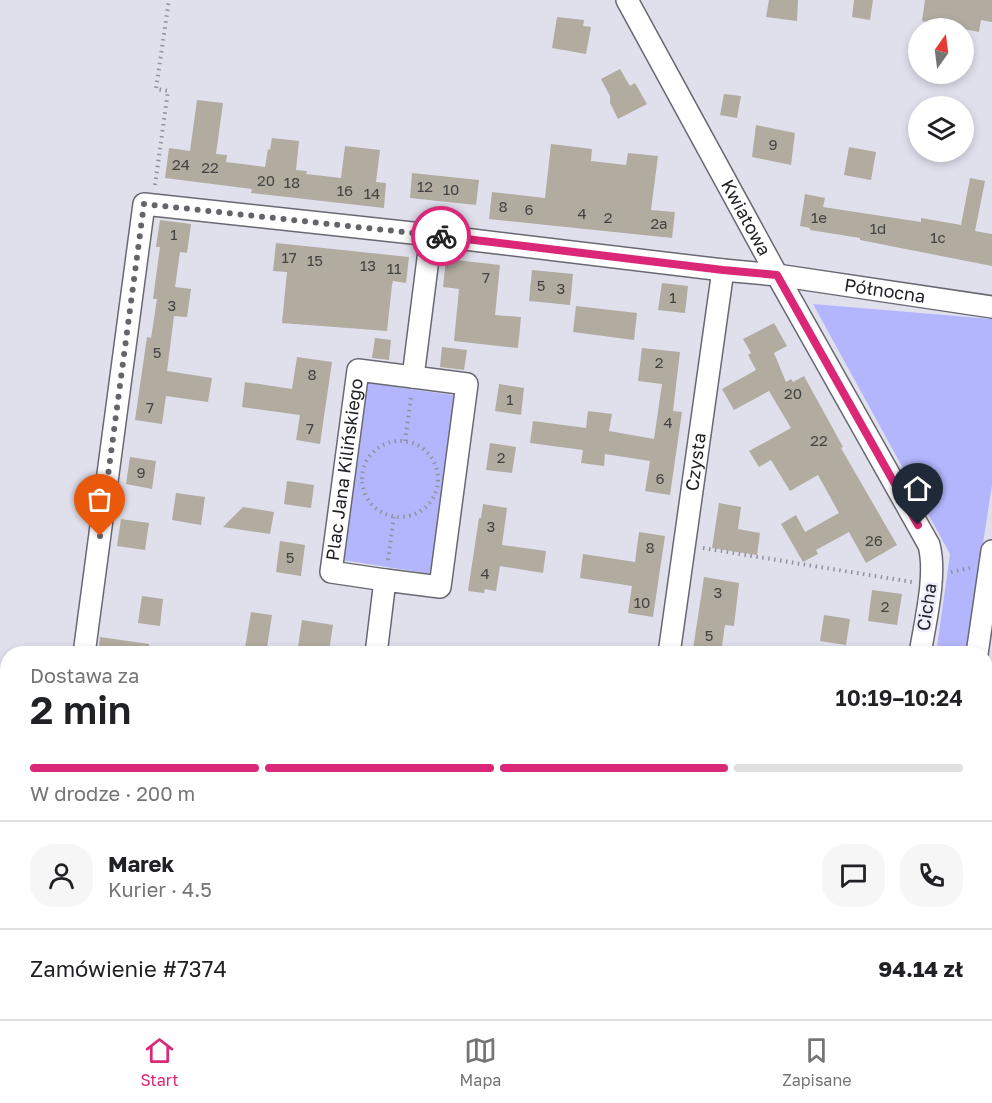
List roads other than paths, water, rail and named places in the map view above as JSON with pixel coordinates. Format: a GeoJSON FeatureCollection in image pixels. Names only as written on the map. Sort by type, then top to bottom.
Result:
{"type":"FeatureCollection","features":[{"type":"Feature","properties":{"kind":"street","name":"Kwiatowa"},"geometry":{"type":"LineString","coordinates":[[627,0],[777,275],[929,545],[932,574]]}},
{"type":"Feature","properties":{"kind":"street","name":"Północna"},"geometry":{"type":"LineString","coordinates":[[85,646],[148,204],[777,275],[992,307]]}},
{"type":"Feature","properties":{"kind":"street"},"geometry":{"type":"LineString","coordinates":[[413,377],[431,235]]}},
{"type":"Feature","properties":{"kind":"street","name":"Czysta"},"geometry":{"type":"LineString","coordinates":[[670,646],[723,270]]}},
{"type":"Feature","properties":{"kind":"street","name":"Plac Jana Kilińskiego"},"geometry":{"type":"LineString","coordinates":[[358,370],[467,384],[440,587],[385,580],[331,573],[358,370]]}},
{"type":"Feature","properties":{"kind":"street"},"geometry":{"type":"LineString","coordinates":[[978,646],[991,558]]}},
{"type":"Feature","properties":{"kind":"street","name":"Cicha"},"geometry":{"type":"LineString","coordinates":[[921,646],[932,574]]}},
{"type":"Feature","properties":{"kind":"street"},"geometry":{"type":"LineString","coordinates":[[376,646],[385,580]]}}]}
